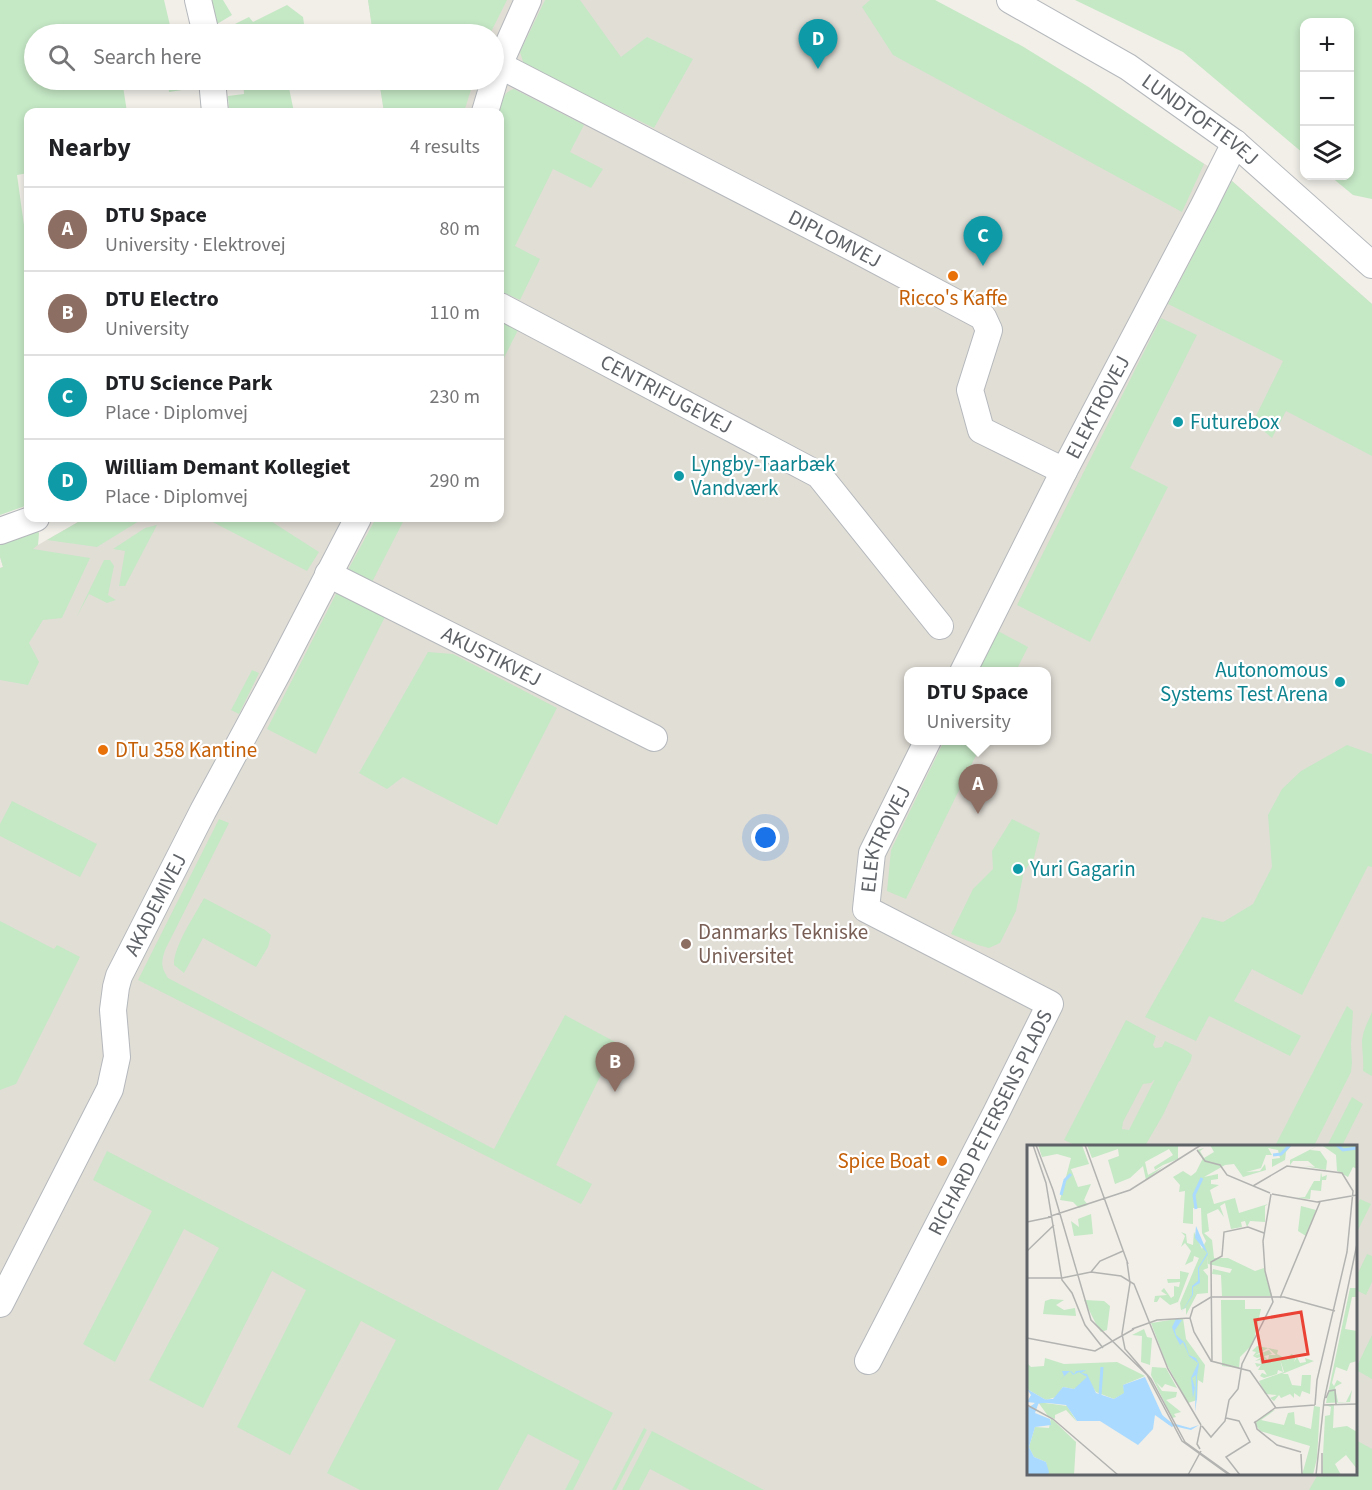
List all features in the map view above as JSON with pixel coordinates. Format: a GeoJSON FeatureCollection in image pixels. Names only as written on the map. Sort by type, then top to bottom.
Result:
{"type":"FeatureCollection","features":[{"type":"Feature","properties":{"kind":"street"},"geometry":{"type":"LineString","coordinates":[[198,0],[204,24]]}},
{"type":"Feature","properties":{"kind":"street"},"geometry":{"type":"LineString","coordinates":[[504,54],[528,0]]}},
{"type":"Feature","properties":{"kind":"street","name":"LUNDTOFTEVEJ"},"geometry":{"type":"LineString","coordinates":[[1010,0],[1128,67],[1235,143],[1372,265]]}},
{"type":"Feature","properties":{"kind":"street","name":"DIPLOMVEJ"},"geometry":{"type":"LineString","coordinates":[[504,68],[983,317],[989,330],[970,390],[981,430],[1064,471]]}},
{"type":"Feature","properties":{"kind":"street"},"geometry":{"type":"LineString","coordinates":[[213,90],[215,108]]}},
{"type":"Feature","properties":{"kind":"street"},"geometry":{"type":"LineString","coordinates":[[485,108],[491,90]]}},
{"type":"Feature","properties":{"kind":"street","name":"ELEKTROVEJ"},"geometry":{"type":"LineString","coordinates":[[966,667],[1064,471],[1235,143]]}},
{"type":"Feature","properties":{"kind":"street","name":"CENTRIFUGEVEJ"},"geometry":{"type":"LineString","coordinates":[[504,308],[819,475],[940,626]]}},
{"type":"Feature","properties":{"kind":"street"},"geometry":{"type":"LineString","coordinates":[[0,531],[25,522]]}},
{"type":"Feature","properties":{"kind":"street","name":"AKADEMIVEJ"},"geometry":{"type":"LineString","coordinates":[[0,1304],[110,1089],[117,1057],[113,1010],[119,976],[203,811],[356,522]]}},
{"type":"Feature","properties":{"kind":"street","name":"AKUSTIKVEJ"},"geometry":{"type":"LineString","coordinates":[[328,573],[654,738]]}},
{"type":"Feature","properties":{"kind":"street","name":"ELEKTROVEJ"},"geometry":{"type":"LineString","coordinates":[[866,909],[872,853],[926,745]]}},
{"type":"Feature","properties":{"kind":"street","name":"RICHARD PETERSENS PLADS"},"geometry":{"type":"LineString","coordinates":[[866,909],[1050,1004],[868,1361]]}},
{"type":"Feature","properties":{"kind":"shaded area","name":"Danmarks Tekniske Universitet"},"geometry":{"type":"Polygon","coordinates":[[[368,0],[926,0],[1049,67],[1232,181],[1372,304],[1372,1490],[0,1490],[0,568],[3,567],[0,557],[31,549],[78,522],[504,522],[504,108],[383,108],[381,90],[504,90],[504,24],[372,24],[368,0]]]}},
{"type":"Feature","properties":{"kind":"green space"},"geometry":{"type":"Polygon","coordinates":[[[0,0],[164,0],[170,24],[24,24],[24,90],[124,90],[126,108],[24,108],[24,174],[17,175],[24,225],[24,506],[0,515],[0,0]]]}},
{"type":"Feature","properties":{"kind":"green space"},"geometry":{"type":"Polygon","coordinates":[[[211,0],[223,0],[232,15],[217,24],[211,0]]]}},
{"type":"Feature","properties":{"kind":"green space"},"geometry":{"type":"Polygon","coordinates":[[[368,0],[507,0],[495,24],[372,24],[368,0]]]}},
{"type":"Feature","properties":{"kind":"green space"},"geometry":{"type":"Polygon","coordinates":[[[545,0],[580,0],[621,57],[647,37],[693,59],[654,128],[524,65],[520,52],[545,0]]]}},
{"type":"Feature","properties":{"kind":"green space"},"geometry":{"type":"Polygon","coordinates":[[[870,0],[935,0],[1022,46],[1204,164],[1182,212],[893,55],[862,7],[870,0]]]}},
{"type":"Feature","properties":{"kind":"green space"},"geometry":{"type":"Polygon","coordinates":[[[1075,0],[1372,0],[1372,199],[1353,195],[1335,180],[1354,180],[1354,18],[1300,18],[1300,151],[1183,52],[1075,0]]]}},
{"type":"Feature","properties":{"kind":"green space"},"geometry":{"type":"Polygon","coordinates":[[[287,5],[303,17],[304,24],[235,24],[249,17],[253,22],[287,5]]]}},
{"type":"Feature","properties":{"kind":"green space"},"geometry":{"type":"Polygon","coordinates":[[[514,89],[584,125],[570,152],[603,169],[591,188],[553,169],[515,246],[540,259],[520,300],[504,293],[504,108],[500,108],[505,95],[514,89]]]}},
{"type":"Feature","properties":{"kind":"green space"},"geometry":{"type":"Polygon","coordinates":[[[244,90],[289,90],[293,108],[229,108],[228,96],[244,94],[244,90]]]}},
{"type":"Feature","properties":{"kind":"green space"},"geometry":{"type":"Polygon","coordinates":[[[381,90],[471,90],[465,108],[383,108],[381,90]]]}},
{"type":"Feature","properties":{"kind":"green space"},"geometry":{"type":"Polygon","coordinates":[[[1232,181],[1372,304],[1372,456],[1286,411],[1272,438],[1253,422],[1283,361],[1168,304],[1232,181]]]}},
{"type":"Feature","properties":{"kind":"green space"},"geometry":{"type":"Polygon","coordinates":[[[1161,318],[1197,335],[1130,468],[1168,487],[1090,642],[1017,605],[1161,318]]]}},
{"type":"Feature","properties":{"kind":"green space"},"geometry":{"type":"Polygon","coordinates":[[[504,320],[519,328],[504,358],[504,320]]]}},
{"type":"Feature","properties":{"kind":"green space"},"geometry":{"type":"Polygon","coordinates":[[[78,522],[138,522],[97,547],[47,540],[78,522]]]}},
{"type":"Feature","properties":{"kind":"green space"},"geometry":{"type":"Polygon","coordinates":[[[213,522],[272,522],[319,552],[307,571],[213,522]]]}},
{"type":"Feature","properties":{"kind":"green space"},"geometry":{"type":"Polygon","coordinates":[[[374,522],[403,522],[371,584],[351,573],[349,568],[374,522]]]}},
{"type":"Feature","properties":{"kind":"green space"},"geometry":{"type":"Polygon","coordinates":[[[157,525],[125,586],[119,586],[125,551],[113,549],[145,528],[157,525]]]}},
{"type":"Feature","properties":{"kind":"green space"},"geometry":{"type":"Polygon","coordinates":[[[36,528],[39,533],[38,545],[33,549],[90,558],[62,618],[43,620],[29,643],[39,662],[28,685],[0,680],[0,568],[3,567],[0,557],[0,540],[36,528]]]}},
{"type":"Feature","properties":{"kind":"green space"},"geometry":{"type":"Polygon","coordinates":[[[104,560],[110,560],[114,566],[108,595],[116,600],[107,603],[89,594],[76,618],[104,560]]]}},
{"type":"Feature","properties":{"kind":"green space"},"geometry":{"type":"Polygon","coordinates":[[[337,592],[387,613],[316,754],[267,729],[337,592]]]}},
{"type":"Feature","properties":{"kind":"green space"},"geometry":{"type":"Polygon","coordinates":[[[998,631],[1028,647],[1018,667],[980,667],[998,631]]]}},
{"type":"Feature","properties":{"kind":"green space"},"geometry":{"type":"Polygon","coordinates":[[[428,652],[453,654],[557,708],[497,825],[403,777],[387,789],[359,773],[428,652]]]}},
{"type":"Feature","properties":{"kind":"green space"},"geometry":{"type":"Polygon","coordinates":[[[252,670],[259,673],[239,714],[231,710],[252,670]]]}},
{"type":"Feature","properties":{"kind":"green space"},"geometry":{"type":"Polygon","coordinates":[[[942,745],[981,745],[906,899],[887,891],[891,850],[942,745]]]}},
{"type":"Feature","properties":{"kind":"green space"},"geometry":{"type":"Polygon","coordinates":[[[1347,745],[1372,754],[1372,867],[1368,866],[1302,995],[1252,969],[1234,1001],[1301,1036],[1290,1056],[1209,1016],[1196,1041],[1145,1017],[1202,917],[1223,922],[1253,904],[1272,867],[1268,815],[1282,789],[1301,771],[1347,745]]]}},
{"type":"Feature","properties":{"kind":"green space"},"geometry":{"type":"Polygon","coordinates":[[[12,801],[97,844],[80,877],[0,836],[0,824],[12,801]]]}},
{"type":"Feature","properties":{"kind":"green space"},"geometry":{"type":"Polygon","coordinates":[[[219,819],[229,823],[165,950],[162,965],[168,978],[494,1149],[565,1015],[617,1043],[556,1165],[592,1184],[581,1204],[138,980],[219,819]]]}},
{"type":"Feature","properties":{"kind":"green space"},"geometry":{"type":"Polygon","coordinates":[[[1012,819],[1040,833],[1034,858],[1024,871],[1016,911],[1000,943],[989,948],[951,934],[973,889],[993,869],[992,851],[1012,819]]]}},
{"type":"Feature","properties":{"kind":"green space"},"geometry":{"type":"Polygon","coordinates":[[[204,898],[271,935],[268,947],[256,967],[203,938],[184,973],[174,965],[181,940],[204,898]]]}},
{"type":"Feature","properties":{"kind":"green space"},"geometry":{"type":"Polygon","coordinates":[[[0,921],[54,949],[57,945],[80,957],[16,1084],[0,1090],[0,921]]]}},
{"type":"Feature","properties":{"kind":"green space"},"geometry":{"type":"Polygon","coordinates":[[[1347,1006],[1353,1011],[1351,1072],[1314,1145],[1276,1145],[1347,1006]]]}},
{"type":"Feature","properties":{"kind":"green space"},"geometry":{"type":"Polygon","coordinates":[[[1372,1012],[1372,1076],[1363,1071],[1362,1041],[1372,1012]]]}},
{"type":"Feature","properties":{"kind":"green space"},"geometry":{"type":"Polygon","coordinates":[[[1126,1020],[1156,1036],[1153,1045],[1155,1048],[1162,1047],[1165,1041],[1192,1055],[1146,1145],[1075,1145],[1064,1140],[1126,1020]],[[1155,1079],[1151,1083],[1143,1084],[1123,1122],[1122,1129],[1129,1130],[1155,1079]]]}},
{"type":"Feature","properties":{"kind":"green space"},"geometry":{"type":"Polygon","coordinates":[[[1352,1097],[1363,1104],[1342,1145],[1328,1145],[1352,1097]]]}},
{"type":"Feature","properties":{"kind":"green space"},"geometry":{"type":"Polygon","coordinates":[[[107,1151],[613,1413],[573,1490],[565,1490],[580,1461],[528,1434],[498,1490],[360,1490],[327,1473],[396,1340],[361,1321],[290,1455],[237,1427],[306,1290],[272,1271],[203,1408],[149,1380],[219,1248],[184,1229],[115,1362],[83,1344],[152,1211],[93,1180],[107,1151]]]}},
{"type":"Feature","properties":{"kind":"green space"},"geometry":{"type":"Polygon","coordinates":[[[1360,1199],[1371,1204],[1357,1232],[1357,1206],[1360,1199]]]}},
{"type":"Feature","properties":{"kind":"green space"},"geometry":{"type":"Polygon","coordinates":[[[1367,1254],[1372,1256],[1372,1282],[1366,1295],[1357,1290],[1357,1275],[1367,1254]]]}},
{"type":"Feature","properties":{"kind":"green space"},"geometry":{"type":"Polygon","coordinates":[[[1372,1335],[1372,1379],[1357,1371],[1372,1335]]]}},
{"type":"Feature","properties":{"kind":"green space"},"geometry":{"type":"Polygon","coordinates":[[[644,1428],[647,1430],[616,1490],[612,1490],[644,1428]]]}},
{"type":"Feature","properties":{"kind":"green space"},"geometry":{"type":"Polygon","coordinates":[[[652,1431],[764,1490],[690,1490],[650,1469],[639,1490],[622,1490],[652,1431]]]}},
{"type":"Feature","properties":{"kind":"green space"},"geometry":{"type":"Polygon","coordinates":[[[1357,1441],[1372,1449],[1372,1490],[1309,1490],[1317,1476],[1324,1475],[1357,1475],[1357,1441]]]}},
{"type":"Feature","properties":{"kind":"place","name":"William Demant Kollegiet"},"geometry":{"type":"Point","coordinates":[818,69]}},
{"type":"Feature","properties":{"kind":"place","name":"DTU Science Park"},"geometry":{"type":"Point","coordinates":[983,266]}},
{"type":"Feature","properties":{"kind":"place","name":"Ricco's Kaffe"},"geometry":{"type":"Point","coordinates":[953,276]}},
{"type":"Feature","properties":{"kind":"place","name":"Futurebox"},"geometry":{"type":"Point","coordinates":[1178,422]}},
{"type":"Feature","properties":{"kind":"place","name":"Lyngby-Taarbæk Vandværk"},"geometry":{"type":"Point","coordinates":[679,476]}},
{"type":"Feature","properties":{"kind":"place","name":"Autonomous Systems Test Arena"},"geometry":{"type":"Point","coordinates":[1340,682]}},
{"type":"Feature","properties":{"kind":"place","name":"DTu 358 Kantine"},"geometry":{"type":"Point","coordinates":[103,750]}},
{"type":"Feature","properties":{"kind":"place","name":"DTU Space"},"geometry":{"type":"Point","coordinates":[978,814]}},
{"type":"Feature","properties":{"kind":"place","name":"Yuri Gagarin"},"geometry":{"type":"Point","coordinates":[1018,869]}},
{"type":"Feature","properties":{"kind":"place","name":"Danmarks Tekniske Universitet"},"geometry":{"type":"Point","coordinates":[686,944]}},
{"type":"Feature","properties":{"kind":"place","name":"DTU Electro"},"geometry":{"type":"Point","coordinates":[615,1092]}},
{"type":"Feature","properties":{"kind":"place","name":"Spice Boat"},"geometry":{"type":"Point","coordinates":[942,1161]}}]}
